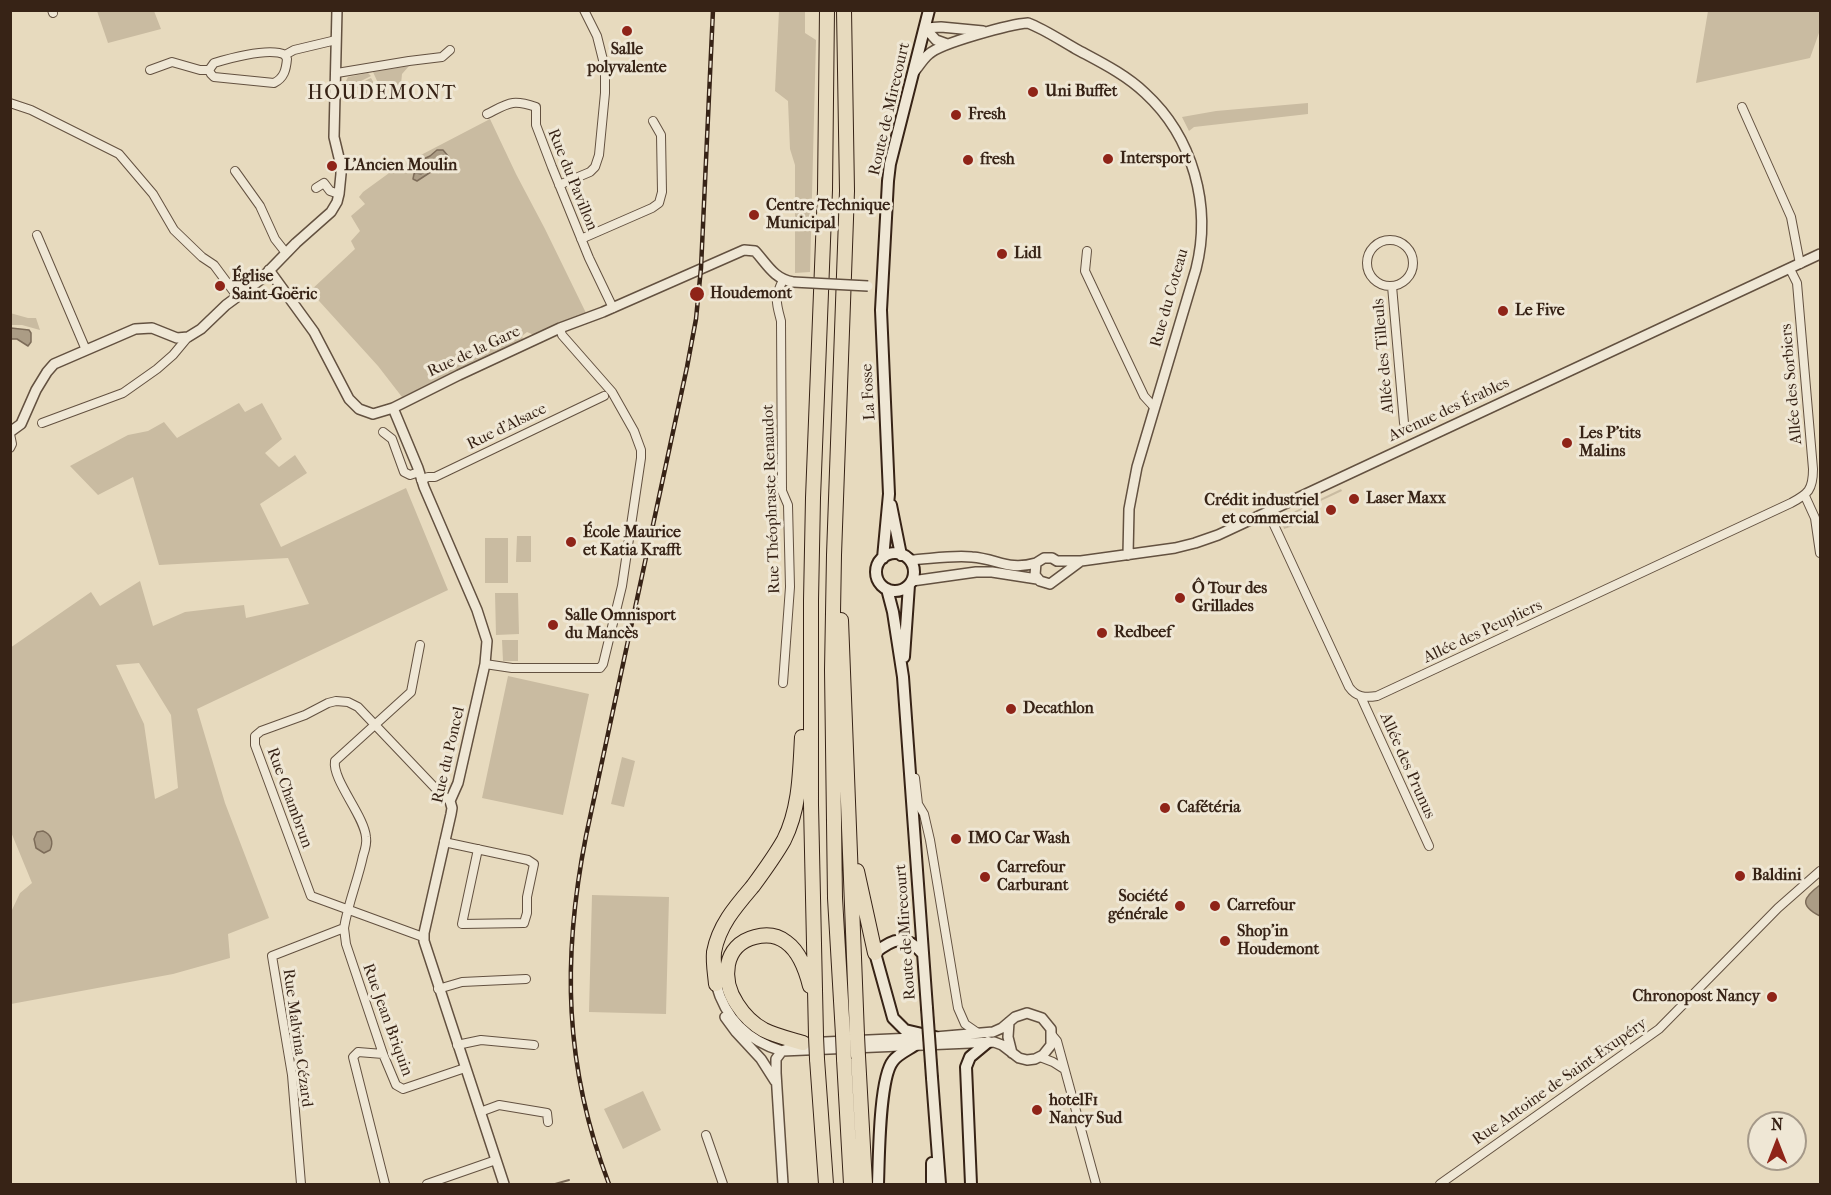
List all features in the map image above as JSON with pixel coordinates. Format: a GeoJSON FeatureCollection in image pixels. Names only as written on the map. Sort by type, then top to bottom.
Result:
{"type":"FeatureCollection","features":[{"type":"Feature","properties":{"kind":"highway"},"geometry":{"type":"LineString","coordinates":[[825,1185],[816,1036],[810,703],[813,498],[826,179],[827,10]]}},
{"type":"Feature","properties":{"kind":"highway"},"geometry":{"type":"LineString","coordinates":[[843,10],[847,191],[832,670],[835,898],[850,1035]]}},
{"type":"Feature","properties":{"kind":"highway"},"geometry":{"type":"LineString","coordinates":[[834,555],[840,604],[848,777],[851,1185]]}},
{"type":"Feature","properties":{"kind":"highway"},"geometry":{"type":"LineString","coordinates":[[716,984],[714,960],[717,938],[735,906],[769,864],[784,839],[794,815],[800,786],[803,721],[810,703]]}},
{"type":"Feature","properties":{"kind":"highway"},"geometry":{"type":"LineString","coordinates":[[848,777],[858,878],[875,953]]}},
{"type":"Feature","properties":{"kind":"highway"},"geometry":{"type":"LineString","coordinates":[[799,1047],[762,1029],[742,1012],[731,994],[727,979],[731,954],[743,942],[761,935],[779,937],[787,942],[802,961],[816,1005]]}},
{"type":"Feature","properties":{"kind":"highway"},"geometry":{"type":"LineString","coordinates":[[851,1058],[865,1185]]}},
{"type":"Feature","properties":{"kind":"main road","name":"Route de Mirecourt"},"geometry":{"type":"LineString","coordinates":[[882,288],[890,164],[929,11]]}},
{"type":"Feature","properties":{"kind":"main road","name":"La Fosse"},"geometry":{"type":"LineString","coordinates":[[882,288],[882,353],[889,494],[883,558]]}},
{"type":"Feature","properties":{"kind":"main road","name":"La Fosse"},"geometry":{"type":"LineString","coordinates":[[889,494],[905,557]]}},
{"type":"Feature","properties":{"kind":"main road"},"geometry":{"type":"LineString","coordinates":[[892,554],[905,557],[914,570],[911,583],[896,591],[887,589],[879,582],[877,572],[883,558],[892,554]]}},
{"type":"Feature","properties":{"kind":"main road","name":"Route de Mirecourt"},"geometry":{"type":"LineString","coordinates":[[903,677],[911,583]]}},
{"type":"Feature","properties":{"kind":"main road","name":"Route de Mirecourt"},"geometry":{"type":"LineString","coordinates":[[887,589],[903,677],[940,1185]]}},
{"type":"Feature","properties":{"kind":"main road"},"geometry":{"type":"LineString","coordinates":[[923,954],[911,943],[899,940],[886,944],[875,953],[893,1018],[905,1030],[935,1036]]}},
{"type":"Feature","properties":{"kind":"main road"},"geometry":{"type":"LineString","coordinates":[[970,1185],[966,1066],[970,1057],[988,1042]]}},
{"type":"Feature","properties":{"kind":"main road"},"geometry":{"type":"LineString","coordinates":[[878,1185],[883,1094],[887,1071],[897,1056],[915,1045]]}},
{"type":"Feature","properties":{"kind":"main road"},"geometry":{"type":"LineString","coordinates":[[932,1078],[932,1185]]}},
{"type":"Feature","properties":{"kind":"street"},"geometry":{"type":"LineString","coordinates":[[42,423],[123,393],[157,369],[188,337],[260,280],[331,212],[339,194],[341,166],[334,137],[337,10]]}},
{"type":"Feature","properties":{"kind":"street"},"geometry":{"type":"LineString","coordinates":[[559,185],[590,172],[595,167],[599,155],[605,68],[601,45],[584,10]]}},
{"type":"Feature","properties":{"kind":"street"},"geometry":{"type":"LineString","coordinates":[[929,11],[941,27]]}},
{"type":"Feature","properties":{"kind":"street","name":"Rue du Coteau"},"geometry":{"type":"LineString","coordinates":[[912,74],[929,53],[947,44],[1028,23],[1120,74],[1146,93],[1174,127],[1186,150],[1200,194],[1202,217],[1200,248],[1196,269],[1137,467],[1131,494],[1127,532],[1128,555]]}},
{"type":"Feature","properties":{"kind":"street","name":"Rue du Coteau"},"geometry":{"type":"LineString","coordinates":[[925,28],[941,27],[989,32]]}},
{"type":"Feature","properties":{"kind":"street"},"geometry":{"type":"LineString","coordinates":[[925,28],[936,40],[947,44]]}},
{"type":"Feature","properties":{"kind":"street"},"geometry":{"type":"LineString","coordinates":[[209,70],[214,63],[224,60],[272,52],[285,55],[294,50],[336,40]]}},
{"type":"Feature","properties":{"kind":"street"},"geometry":{"type":"LineString","coordinates":[[337,73],[442,57],[450,50]]}},
{"type":"Feature","properties":{"kind":"street"},"geometry":{"type":"LineString","coordinates":[[209,70],[214,76],[274,83],[284,75],[287,59],[285,55]]}},
{"type":"Feature","properties":{"kind":"street"},"geometry":{"type":"LineString","coordinates":[[150,70],[172,62],[200,70],[209,70]]}},
{"type":"Feature","properties":{"kind":"street","name":"Rue du Pavillon"},"geometry":{"type":"LineString","coordinates":[[488,114],[512,102],[524,103],[536,108],[536,125],[559,185],[613,308]]}},
{"type":"Feature","properties":{"kind":"street"},"geometry":{"type":"LineString","coordinates":[[10,103],[31,110],[119,154],[153,194],[174,230],[202,257],[214,265],[237,296]]}},
{"type":"Feature","properties":{"kind":"street"},"geometry":{"type":"LineString","coordinates":[[1742,107],[1791,217],[1800,264]]}},
{"type":"Feature","properties":{"kind":"street"},"geometry":{"type":"LineString","coordinates":[[581,239],[659,203],[662,192],[661,135],[653,121]]}},
{"type":"Feature","properties":{"kind":"street"},"geometry":{"type":"LineString","coordinates":[[235,171],[260,206],[275,239],[286,253]]}},
{"type":"Feature","properties":{"kind":"street"},"geometry":{"type":"LineString","coordinates":[[316,188],[324,183],[330,191],[339,194]]}},
{"type":"Feature","properties":{"kind":"street"},"geometry":{"type":"LineString","coordinates":[[37,235],[86,350]]}},
{"type":"Feature","properties":{"kind":"street","name":"Allée des Tilleuls"},"geometry":{"type":"LineString","coordinates":[[1385,240],[1397,240],[1403,243],[1410,250],[1413,260],[1410,276],[1392,286],[1374,279],[1367,266],[1370,251],[1377,243],[1385,240]]}},
{"type":"Feature","properties":{"kind":"street","name":"Rue de la Gare"},"geometry":{"type":"LineString","coordinates":[[269,270],[314,332],[355,406],[363,412],[373,414],[393,408],[560,328],[613,308],[738,252],[749,249],[755,251],[773,273],[788,281]]}},
{"type":"Feature","properties":{"kind":"street"},"geometry":{"type":"LineString","coordinates":[[1087,251],[1084,271],[1144,396],[1154,407]]}},
{"type":"Feature","properties":{"kind":"street","name":"Avenue des Érables"},"geometry":{"type":"LineString","coordinates":[[1057,561],[1081,561],[1128,555],[1195,543],[1268,512],[1821,254]]}},
{"type":"Feature","properties":{"kind":"street","name":"Allée des Sorbiers"},"geometry":{"type":"LineString","coordinates":[[1790,269],[1797,283],[1813,469],[1812,484],[1805,496]]}},
{"type":"Feature","properties":{"kind":"street"},"geometry":{"type":"LineString","coordinates":[[788,281],[882,288]]}},
{"type":"Feature","properties":{"kind":"street","name":"Rue Théophraste Renaudot"},"geometry":{"type":"LineString","coordinates":[[783,683],[790,587],[788,506],[782,491],[781,321],[776,304],[777,292],[788,281]]}},
{"type":"Feature","properties":{"kind":"street","name":"Allée des Tilleuls"},"geometry":{"type":"LineString","coordinates":[[1392,286],[1404,423]]}},
{"type":"Feature","properties":{"kind":"street"},"geometry":{"type":"LineString","coordinates":[[10,448],[12,444],[10,433],[21,424],[36,390],[51,367],[57,363],[130,330],[152,328],[180,338],[188,337]]}},
{"type":"Feature","properties":{"kind":"street"},"geometry":{"type":"LineString","coordinates":[[485,664],[512,668],[602,667],[622,586],[641,450],[634,431],[612,392],[562,335],[560,328]]}},
{"type":"Feature","properties":{"kind":"street","name":"Rue d'Alsace"},"geometry":{"type":"LineString","coordinates":[[420,476],[435,477],[604,396]]}},
{"type":"Feature","properties":{"kind":"street","name":"Rue du Poncel"},"geometry":{"type":"LineString","coordinates":[[393,408],[487,635],[485,664],[458,783],[450,801],[452,808],[423,937],[438,989],[504,1185]]}},
{"type":"Feature","properties":{"kind":"street"},"geometry":{"type":"LineString","coordinates":[[383,432],[392,439],[404,472],[420,476]]}},
{"type":"Feature","properties":{"kind":"street"},"geometry":{"type":"LineString","coordinates":[[1805,496],[1815,518],[1821,553]]}},
{"type":"Feature","properties":{"kind":"street","name":"Allée des Peupliers"},"geometry":{"type":"LineString","coordinates":[[1361,697],[1377,696],[1805,496]]}},
{"type":"Feature","properties":{"kind":"street"},"geometry":{"type":"LineString","coordinates":[[1268,512],[1349,687],[1361,697]]}},
{"type":"Feature","properties":{"kind":"street"},"geometry":{"type":"LineString","coordinates":[[905,557],[963,557],[1018,567],[1036,563],[1044,558],[1052,558],[1060,566],[1060,575],[1050,584],[1037,579],[992,572],[976,572],[911,583]]}},
{"type":"Feature","properties":{"kind":"street","name":"Avenue des Érables"},"geometry":{"type":"LineString","coordinates":[[1060,575],[1081,561]]}},
{"type":"Feature","properties":{"kind":"street"},"geometry":{"type":"LineString","coordinates":[[1036,563],[1034,571],[1037,579]]}},
{"type":"Feature","properties":{"kind":"street"},"geometry":{"type":"LineString","coordinates":[[344,928],[347,908],[359,879],[366,835],[334,765],[337,758],[411,692],[420,645]]}},
{"type":"Feature","properties":{"kind":"street","name":"Allée des Prunus"},"geometry":{"type":"LineString","coordinates":[[1361,697],[1429,846]]}},
{"type":"Feature","properties":{"kind":"street","name":"Rue Chambrun"},"geometry":{"type":"LineString","coordinates":[[347,908],[311,896],[255,745],[255,736],[261,730],[305,715],[328,703],[348,702],[358,707],[375,723],[450,801]]}},
{"type":"Feature","properties":{"kind":"street"},"geometry":{"type":"LineString","coordinates":[[909,761],[915,775],[918,804],[924,814],[930,840],[958,1008],[965,1024],[978,1033]]}},
{"type":"Feature","properties":{"kind":"street"},"geometry":{"type":"LineString","coordinates":[[444,842],[478,849],[528,860],[534,864],[524,923],[462,924],[478,849]]}},
{"type":"Feature","properties":{"kind":"street","name":"Rue Antoine de Saint-Exupéry"},"geometry":{"type":"LineString","coordinates":[[1440,1185],[1659,1029],[1778,908],[1821,871]]}},
{"type":"Feature","properties":{"kind":"street"},"geometry":{"type":"LineString","coordinates":[[347,908],[423,937]]}},
{"type":"Feature","properties":{"kind":"street","name":"Rue Jean Briquin"},"geometry":{"type":"LineString","coordinates":[[344,928],[346,944],[383,1054],[396,1085],[403,1089],[465,1068]]}},
{"type":"Feature","properties":{"kind":"street","name":"Rue Malvina Cézard"},"geometry":{"type":"LineString","coordinates":[[302,1185],[292,1076],[272,956],[344,928]]}},
{"type":"Feature","properties":{"kind":"street"},"geometry":{"type":"LineString","coordinates":[[438,989],[462,982],[526,979]]}},
{"type":"Feature","properties":{"kind":"street"},"geometry":{"type":"LineString","coordinates":[[716,984],[725,1009],[735,1022],[751,1036],[782,1051],[799,1047],[978,1033],[998,1030],[1019,1015],[1034,1014],[1046,1021],[1057,1041],[1095,1185]]}},
{"type":"Feature","properties":{"kind":"street"},"geometry":{"type":"LineString","coordinates":[[725,1009],[724,1015],[727,1021],[761,1059],[776,1083]]}},
{"type":"Feature","properties":{"kind":"street"},"geometry":{"type":"LineString","coordinates":[[1009,1022],[1008,1036],[1012,1053]]}},
{"type":"Feature","properties":{"kind":"street"},"geometry":{"type":"LineString","coordinates":[[776,1067],[799,1047],[988,1042],[998,1043],[1023,1059],[1031,1060],[1040,1057],[1051,1045],[1052,1035]]}},
{"type":"Feature","properties":{"kind":"street"},"geometry":{"type":"LineString","coordinates":[[457,1045],[481,1040],[534,1045]]}},
{"type":"Feature","properties":{"kind":"street"},"geometry":{"type":"LineString","coordinates":[[782,1051],[776,1059],[776,1083],[783,1185]]}},
{"type":"Feature","properties":{"kind":"street"},"geometry":{"type":"LineString","coordinates":[[383,1054],[358,1052],[353,1057],[385,1185]]}},
{"type":"Feature","properties":{"kind":"street"},"geometry":{"type":"LineString","coordinates":[[1040,1057],[1064,1070]]}},
{"type":"Feature","properties":{"kind":"street"},"geometry":{"type":"LineString","coordinates":[[480,1112],[499,1105],[548,1113],[548,1122]]}},
{"type":"Feature","properties":{"kind":"street"},"geometry":{"type":"LineString","coordinates":[[706,1135],[723,1185]]}},
{"type":"Feature","properties":{"kind":"street"},"geometry":{"type":"LineString","coordinates":[[427,1185],[496,1160]]}},
{"type":"Feature","properties":{"kind":"shaded area"},"geometry":{"type":"Polygon","coordinates":[[[97,11],[154,11],[161,29],[108,43],[97,11]]]}},
{"type":"Feature","properties":{"kind":"shaded area"},"geometry":{"type":"Polygon","coordinates":[[[779,11],[805,11],[805,33],[816,40],[810,272],[795,273],[795,165],[790,149],[788,101],[775,91],[779,11]]]}},
{"type":"Feature","properties":{"kind":"shaded area"},"geometry":{"type":"Polygon","coordinates":[[[1708,11],[1820,11],[1820,30],[1810,58],[1696,83],[1708,11]]]}},
{"type":"Feature","properties":{"kind":"shaded area"},"geometry":{"type":"Polygon","coordinates":[[[409,66],[402,74],[401,84],[392,88],[388,81],[378,83],[373,72],[409,66]]]}},
{"type":"Feature","properties":{"kind":"shaded area"},"geometry":{"type":"Polygon","coordinates":[[[368,73],[371,76],[361,81],[355,92],[350,92],[347,97],[341,97],[342,84],[348,77],[368,73]]]}},
{"type":"Feature","properties":{"kind":"shaded area"},"geometry":{"type":"Polygon","coordinates":[[[371,78],[375,85],[368,91],[371,97],[363,101],[358,100],[360,86],[371,78]]]}},
{"type":"Feature","properties":{"kind":"shaded area"},"geometry":{"type":"Polygon","coordinates":[[[1308,103],[1308,114],[1194,127],[1189,131],[1182,117],[1216,111],[1308,103]]]}},
{"type":"Feature","properties":{"kind":"shaded area"},"geometry":{"type":"Polygon","coordinates":[[[490,119],[586,313],[534,335],[527,332],[522,336],[523,339],[402,397],[378,366],[310,291],[355,249],[351,241],[360,231],[351,216],[365,204],[359,197],[363,192],[396,168],[490,119]]]}},
{"type":"Feature","properties":{"kind":"shaded area"},"geometry":{"type":"Polygon","coordinates":[[[437,150],[443,150],[447,158],[440,166],[417,181],[413,179],[414,174],[421,174],[426,168],[418,165],[417,162],[437,150]]]}},
{"type":"Feature","properties":{"kind":"shaded area"},"geometry":{"type":"Polygon","coordinates":[[[10,313],[36,318],[40,330],[22,325],[11,325],[10,313]]]}},
{"type":"Feature","properties":{"kind":"shaded area"},"geometry":{"type":"Polygon","coordinates":[[[11,328],[29,330],[31,342],[28,346],[17,339],[11,339],[11,328]]]}},
{"type":"Feature","properties":{"kind":"shaded area"},"geometry":{"type":"Polygon","coordinates":[[[239,403],[245,412],[262,403],[282,439],[265,453],[279,467],[295,455],[307,473],[260,504],[281,547],[406,488],[448,590],[197,709],[225,803],[269,918],[228,934],[230,958],[173,974],[11,1004],[11,912],[20,893],[32,883],[11,832],[10,648],[91,592],[100,606],[140,581],[153,626],[185,612],[244,605],[246,618],[309,604],[288,558],[159,565],[133,477],[98,495],[70,466],[128,435],[148,431],[164,422],[177,438],[239,403]],[[139,663],[116,665],[144,724],[155,799],[178,788],[171,715],[139,663]]]}},
{"type":"Feature","properties":{"kind":"shaded area"},"geometry":{"type":"Polygon","coordinates":[[[1341,489],[1342,491],[1295,513],[1297,517],[1293,519],[1296,525],[1284,529],[1282,522],[1285,516],[1341,489]]]}},
{"type":"Feature","properties":{"kind":"shaded area"},"geometry":{"type":"Polygon","coordinates":[[[517,536],[531,536],[531,562],[516,562],[517,536]]]}},
{"type":"Feature","properties":{"kind":"shaded area"},"geometry":{"type":"Polygon","coordinates":[[[485,538],[508,538],[508,583],[485,583],[485,538]]]}},
{"type":"Feature","properties":{"kind":"shaded area"},"geometry":{"type":"Polygon","coordinates":[[[495,593],[518,593],[519,634],[496,635],[495,593]]]}},
{"type":"Feature","properties":{"kind":"shaded area"},"geometry":{"type":"Polygon","coordinates":[[[502,640],[518,640],[518,661],[503,661],[502,640]]]}},
{"type":"Feature","properties":{"kind":"shaded area"},"geometry":{"type":"Polygon","coordinates":[[[508,676],[589,694],[563,815],[482,798],[508,676]]]}},
{"type":"Feature","properties":{"kind":"shaded area"},"geometry":{"type":"Polygon","coordinates":[[[622,757],[635,761],[624,807],[611,804],[622,757]]]}},
{"type":"Feature","properties":{"kind":"shaded area"},"geometry":{"type":"Polygon","coordinates":[[[43,831],[50,836],[52,841],[50,850],[44,853],[36,848],[34,839],[37,832],[43,831]]]}},
{"type":"Feature","properties":{"kind":"shaded area"},"geometry":{"type":"Polygon","coordinates":[[[1820,885],[1820,916],[1808,908],[1806,901],[1810,893],[1820,885]]]}},
{"type":"Feature","properties":{"kind":"shaded area"},"geometry":{"type":"Polygon","coordinates":[[[592,895],[669,897],[666,1014],[589,1012],[592,895]]]}},
{"type":"Feature","properties":{"kind":"shaded area"},"geometry":{"type":"Polygon","coordinates":[[[643,1091],[661,1130],[623,1149],[604,1109],[643,1091]]]}},
{"type":"Feature","properties":{"kind":"waterway"},"geometry":{"type":"LineString","coordinates":[[555,1184],[569,1180]]}},
{"type":"Feature","properties":{"kind":"railway"},"geometry":{"type":"LineString","coordinates":[[609,1184],[594,1140],[583,1097],[576,1055],[571,969],[573,925],[586,836],[696,319],[701,268],[713,10]]}},
{"type":"Feature","properties":{"kind":"place","name":"Salle polyvalente"},"geometry":{"type":"Point","coordinates":[627,31]}},
{"type":"Feature","properties":{"kind":"place","name":"Uni Buffet"},"geometry":{"type":"Point","coordinates":[1033,92]}},
{"type":"Feature","properties":{"kind":"place","name":"Fresh"},"geometry":{"type":"Point","coordinates":[956,115]}},
{"type":"Feature","properties":{"kind":"place","name":"Intersport"},"geometry":{"type":"Point","coordinates":[1108,159]}},
{"type":"Feature","properties":{"kind":"place","name":"fresh"},"geometry":{"type":"Point","coordinates":[968,160]}},
{"type":"Feature","properties":{"kind":"place","name":"L'Ancien Moulin"},"geometry":{"type":"Point","coordinates":[332,166]}},
{"type":"Feature","properties":{"kind":"place","name":"Centre Technique Municipal"},"geometry":{"type":"Point","coordinates":[754,215]}},
{"type":"Feature","properties":{"kind":"place","name":"Lidl"},"geometry":{"type":"Point","coordinates":[1002,254]}},
{"type":"Feature","properties":{"kind":"place","name":"Église Saint-Goëric"},"geometry":{"type":"Point","coordinates":[220,286]}},
{"type":"Feature","properties":{"kind":"place","name":"Houdemont"},"geometry":{"type":"Point","coordinates":[697,294]}},
{"type":"Feature","properties":{"kind":"place","name":"Le Five"},"geometry":{"type":"Point","coordinates":[1503,311]}},
{"type":"Feature","properties":{"kind":"place","name":"Les P'tits Malins"},"geometry":{"type":"Point","coordinates":[1567,443]}},
{"type":"Feature","properties":{"kind":"place","name":"Laser Maxx"},"geometry":{"type":"Point","coordinates":[1354,499]}},
{"type":"Feature","properties":{"kind":"place","name":"Crédit industriel et commercial"},"geometry":{"type":"Point","coordinates":[1331,510]}},
{"type":"Feature","properties":{"kind":"place","name":"École Maurice et Katia Krafft"},"geometry":{"type":"Point","coordinates":[571,542]}},
{"type":"Feature","properties":{"kind":"place","name":"Ô Tour des Grillades"},"geometry":{"type":"Point","coordinates":[1180,598]}},
{"type":"Feature","properties":{"kind":"place","name":"Salle Omnisport du Mancès"},"geometry":{"type":"Point","coordinates":[553,625]}},
{"type":"Feature","properties":{"kind":"place","name":"Redbeef"},"geometry":{"type":"Point","coordinates":[1102,633]}},
{"type":"Feature","properties":{"kind":"place","name":"Decathlon"},"geometry":{"type":"Point","coordinates":[1011,709]}},
{"type":"Feature","properties":{"kind":"place","name":"Cafétéria"},"geometry":{"type":"Point","coordinates":[1165,808]}},
{"type":"Feature","properties":{"kind":"place","name":"IMO Car Wash"},"geometry":{"type":"Point","coordinates":[956,839]}},
{"type":"Feature","properties":{"kind":"place","name":"Baldini"},"geometry":{"type":"Point","coordinates":[1740,876]}},
{"type":"Feature","properties":{"kind":"place","name":"Carrefour Carburant"},"geometry":{"type":"Point","coordinates":[985,877]}},
{"type":"Feature","properties":{"kind":"place","name":"Société générale"},"geometry":{"type":"Point","coordinates":[1180,906]}},
{"type":"Feature","properties":{"kind":"place","name":"Carrefour"},"geometry":{"type":"Point","coordinates":[1215,906]}},
{"type":"Feature","properties":{"kind":"place","name":"Shop’in Houdemont"},"geometry":{"type":"Point","coordinates":[1225,941]}},
{"type":"Feature","properties":{"kind":"place","name":"Chronopost Nancy"},"geometry":{"type":"Point","coordinates":[1772,997]}},
{"type":"Feature","properties":{"kind":"place","name":"hotelF1 Nancy Sud"},"geometry":{"type":"Point","coordinates":[1037,1110]}},
{"type":"Feature","properties":{"kind":"district","name":"HOUDEMONT"},"geometry":{"type":"Point","coordinates":[382,94]}}]}
